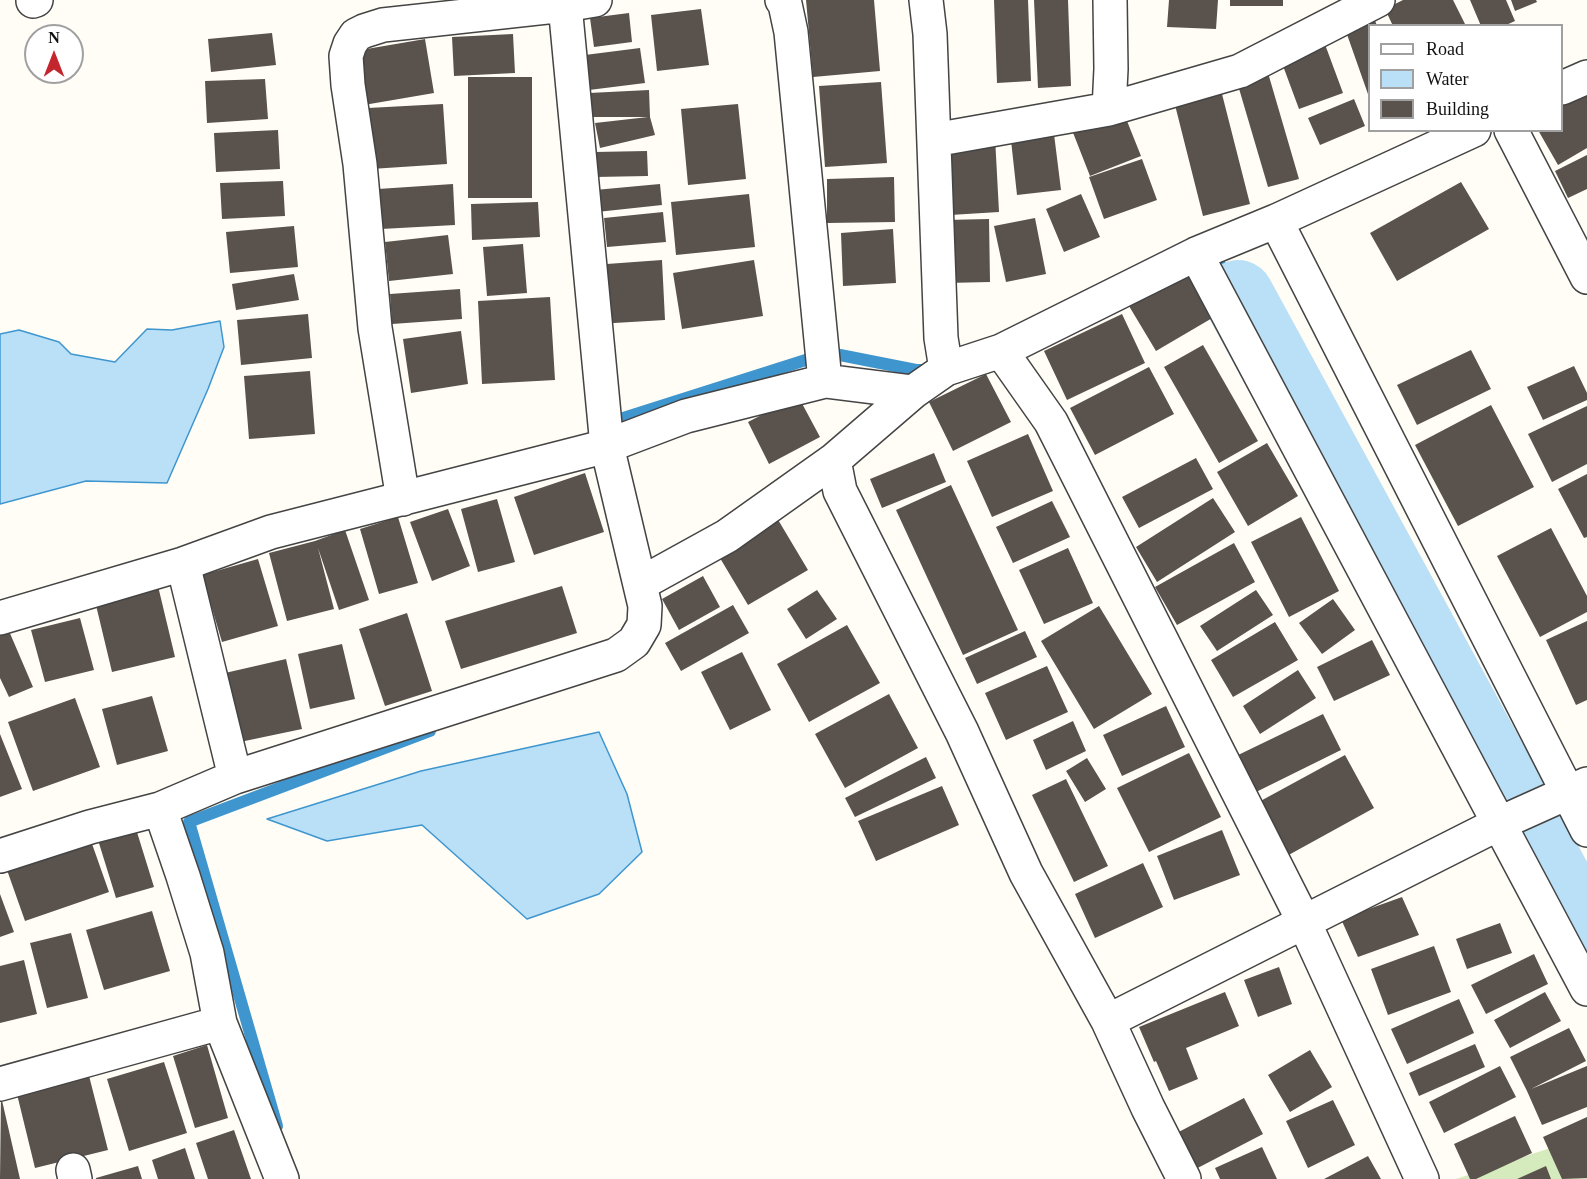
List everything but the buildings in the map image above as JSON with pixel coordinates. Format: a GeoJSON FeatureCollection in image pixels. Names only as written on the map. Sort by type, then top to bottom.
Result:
{"type":"FeatureCollection","features":[{"type":"Feature","properties":{"kind":"street"},"geometry":{"type":"LineString","coordinates":[[782,0],[785,4],[791,32],[825,381]]}},
{"type":"Feature","properties":{"kind":"street"},"geometry":{"type":"LineString","coordinates":[[926,0],[930,34],[941,338],[945,369]]}},
{"type":"Feature","properties":{"kind":"street"},"geometry":{"type":"LineString","coordinates":[[1109,109],[1110,0]]}},
{"type":"Feature","properties":{"kind":"street"},"geometry":{"type":"LineString","coordinates":[[934,140],[1109,109],[1240,71],[1378,0]]}},
{"type":"Feature","properties":{"kind":"street"},"geometry":{"type":"LineString","coordinates":[[0,856],[90,827],[160,809],[235,777],[616,655],[634,642],[644,625],[645,606],[607,446],[580,2],[383,25],[356,35],[350,44],[346,56],[348,84],[360,164],[375,328],[403,499]]}},
{"type":"Feature","properties":{"kind":"street"},"geometry":{"type":"LineString","coordinates":[[1563,88],[1587,77]]}},
{"type":"Feature","properties":{"kind":"street"},"geometry":{"type":"LineString","coordinates":[[640,584],[727,536],[834,460],[912,392],[945,369],[1001,351],[1196,254],[1276,221],[1470,132]]}},
{"type":"Feature","properties":{"kind":"street"},"geometry":{"type":"LineString","coordinates":[[1512,132],[1587,278]]}},
{"type":"Feature","properties":{"kind":"street"},"geometry":{"type":"LineString","coordinates":[[1276,221],[1587,830]]}},
{"type":"Feature","properties":{"kind":"street"},"geometry":{"type":"LineString","coordinates":[[1196,254],[1506,821],[1587,989]]}},
{"type":"Feature","properties":{"kind":"street"},"geometry":{"type":"LineString","coordinates":[[1001,351],[1051,422],[1304,922],[1422,1179]]}},
{"type":"Feature","properties":{"kind":"street"},"geometry":{"type":"LineString","coordinates":[[0,618],[183,564],[271,532],[607,446],[686,416],[825,381],[912,392]]}},
{"type":"Feature","properties":{"kind":"street"},"geometry":{"type":"LineString","coordinates":[[834,460],[840,491],[962,732],[1026,873],[1108,1021],[1184,1179]]}},
{"type":"Feature","properties":{"kind":"street"},"geometry":{"type":"LineString","coordinates":[[183,564],[235,777]]}},
{"type":"Feature","properties":{"kind":"street"},"geometry":{"type":"LineString","coordinates":[[1108,1021],[1506,821],[1569,792]]}},
{"type":"Feature","properties":{"kind":"street"},"geometry":{"type":"LineString","coordinates":[[160,809],[207,953],[220,1023],[282,1179]]}},
{"type":"Feature","properties":{"kind":"street"},"geometry":{"type":"LineString","coordinates":[[0,1084],[220,1023]]}},
{"type":"Feature","properties":{"kind":"green space"},"geometry":{"type":"Polygon","coordinates":[[[1587,1136],[1587,1179],[1456,1179],[1587,1136]]]}},
{"type":"Feature","properties":{"kind":"water"},"geometry":{"type":"Polygon","coordinates":[[[220,321],[224,347],[167,483],[86,481],[0,504],[0,334],[19,330],[59,342],[71,354],[115,362],[147,329],[172,330],[220,321]]]}},
{"type":"Feature","properties":{"kind":"water"},"geometry":{"type":"Polygon","coordinates":[[[599,732],[627,794],[642,852],[599,894],[527,919],[422,825],[327,841],[267,819],[421,771],[599,732]]]}},
{"type":"Feature","properties":{"kind":"waterway"},"geometry":{"type":"LineString","coordinates":[[1214,255],[1238,296]]}},
{"type":"Feature","properties":{"kind":"waterway"},"geometry":{"type":"LineString","coordinates":[[1238,296],[1587,937]]}},
{"type":"Feature","properties":{"kind":"waterway"},"geometry":{"type":"LineString","coordinates":[[840,355],[916,370],[930,370]]}},
{"type":"Feature","properties":{"kind":"waterway"},"geometry":{"type":"LineString","coordinates":[[617,420],[812,358]]}},
{"type":"Feature","properties":{"kind":"waterway"},"geometry":{"type":"LineString","coordinates":[[277,1126],[189,822],[430,731]]}}]}
